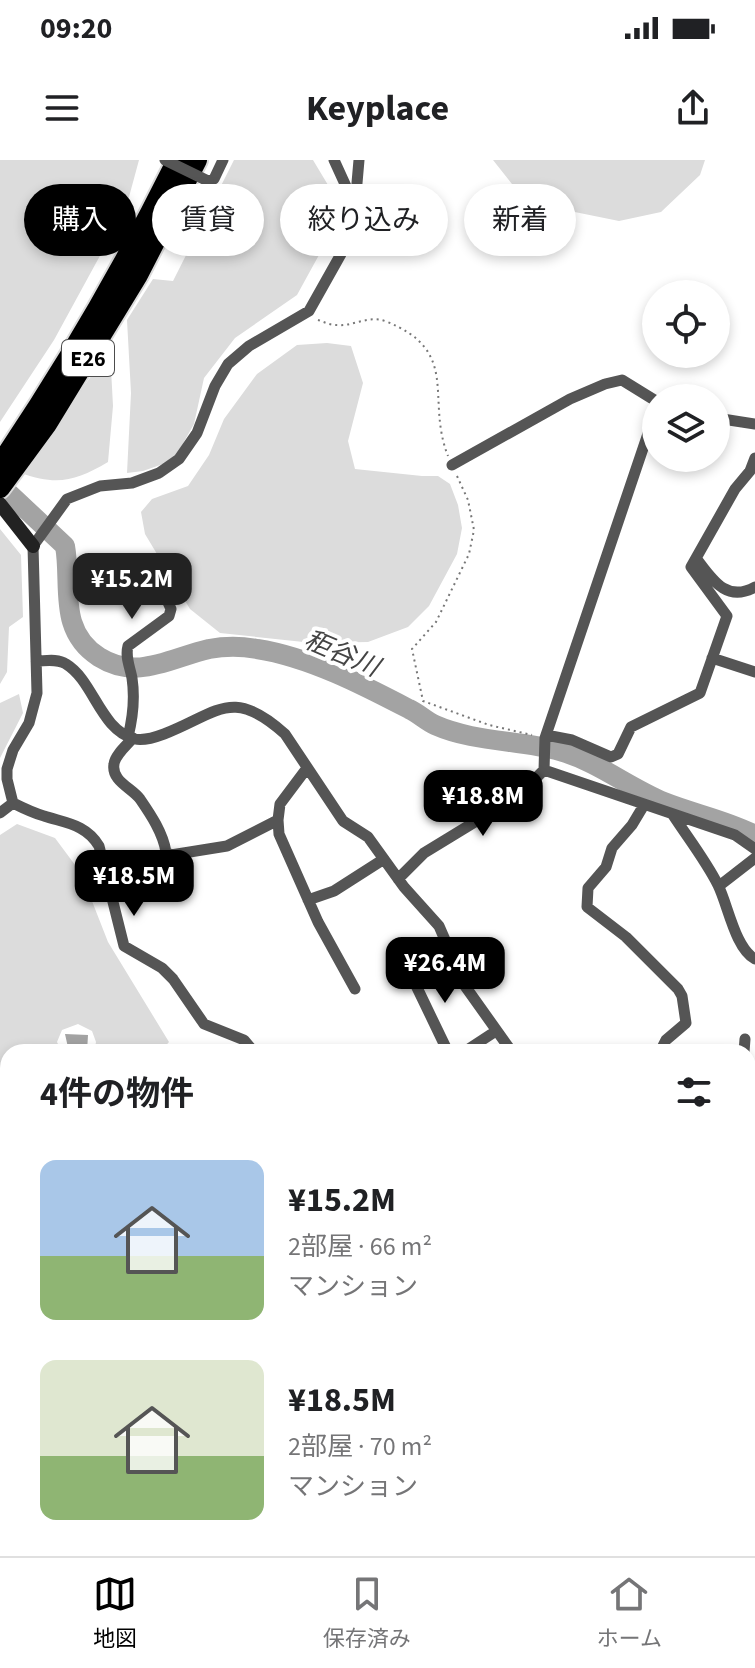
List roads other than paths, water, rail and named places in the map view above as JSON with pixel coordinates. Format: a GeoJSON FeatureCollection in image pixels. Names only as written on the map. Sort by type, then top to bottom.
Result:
{"type":"FeatureCollection","features":[{"type":"Feature","properties":{"kind":"highway","name":"E26"},"geometry":{"type":"LineString","coordinates":[[170,184],[177,160]]}},
{"type":"Feature","properties":{"kind":"highway","name":"E26"},"geometry":{"type":"LineString","coordinates":[[181,184],[197,160]]}},
{"type":"Feature","properties":{"kind":"highway","name":"E26"},"geometry":{"type":"LineString","coordinates":[[0,464],[152,228]]}},
{"type":"Feature","properties":{"kind":"highway","name":"E26"},"geometry":{"type":"LineString","coordinates":[[0,488],[47,424],[138,275],[152,237]]}},
{"type":"Feature","properties":{"kind":"street"},"geometry":{"type":"LineString","coordinates":[[165,160],[208,181],[214,179],[223,160]]}},
{"type":"Feature","properties":{"kind":"street"},"geometry":{"type":"LineString","coordinates":[[334,160],[345,184]]}},
{"type":"Feature","properties":{"kind":"street"},"geometry":{"type":"LineString","coordinates":[[357,184],[359,160]]}},
{"type":"Feature","properties":{"kind":"street"},"geometry":{"type":"LineString","coordinates":[[33,546],[67,499],[91,489],[132,483],[159,473],[179,459],[197,433],[215,386],[228,364],[249,346],[309,311],[340,256]]}},
{"type":"Feature","properties":{"kind":"street"},"geometry":{"type":"LineString","coordinates":[[452,465],[570,399],[605,384],[622,380],[642,392]]}},
{"type":"Feature","properties":{"kind":"street"},"geometry":{"type":"LineString","coordinates":[[730,420],[755,424]]}},
{"type":"Feature","properties":{"kind":"street"},"geometry":{"type":"LineString","coordinates":[[398,879],[424,853],[519,795],[544,770],[546,736],[642,451]]}},
{"type":"Feature","properties":{"kind":"street"},"geometry":{"type":"LineString","coordinates":[[546,736],[572,740],[611,757],[618,754],[631,727],[700,693],[727,616],[691,567],[755,458]]}},
{"type":"Feature","properties":{"kind":"street"},"geometry":{"type":"LineString","coordinates":[[0,504],[33,546],[37,693],[29,723],[13,750],[7,769],[13,803]]}},
{"type":"Feature","properties":{"kind":"street"},"geometry":{"type":"LineString","coordinates":[[696,558],[712,579],[725,589],[744,593],[755,587]]}},
{"type":"Feature","properties":{"kind":"street"},"geometry":{"type":"LineString","coordinates":[[161,587],[171,609],[169,616],[128,646],[126,652],[132,680],[133,711],[130,737],[113,768],[118,780],[138,796],[158,829],[166,852],[171,855],[227,846],[278,820]]}},
{"type":"Feature","properties":{"kind":"street"},"geometry":{"type":"LineString","coordinates":[[712,658],[755,672]]}},
{"type":"Feature","properties":{"kind":"street"},"geometry":{"type":"LineString","coordinates":[[36,661],[57,660],[65,663],[115,727],[139,740],[158,736],[217,708],[235,707],[254,712],[272,723],[285,734],[343,821],[368,837],[398,879],[439,926],[465,986],[506,1044]]}},
{"type":"Feature","properties":{"kind":"street"},"geometry":{"type":"LineString","coordinates":[[307,768],[280,804],[279,834],[308,900],[355,989]]}},
{"type":"Feature","properties":{"kind":"street"},"geometry":{"type":"LineString","coordinates":[[544,770],[735,835],[755,849]]}},
{"type":"Feature","properties":{"kind":"street"},"geometry":{"type":"LineString","coordinates":[[0,813],[13,803]]}},
{"type":"Feature","properties":{"kind":"street"},"geometry":{"type":"LineString","coordinates":[[13,803],[45,817],[66,821],[94,837],[99,846],[124,946],[162,968],[204,1024],[247,1044]]}},
{"type":"Feature","properties":{"kind":"street"},"geometry":{"type":"LineString","coordinates":[[644,805],[612,848],[606,867],[588,888],[587,907],[626,937],[682,996],[686,1023],[664,1044]]}},
{"type":"Feature","properties":{"kind":"street"},"geometry":{"type":"LineString","coordinates":[[673,815],[719,886],[741,941],[749,956],[755,959]]}},
{"type":"Feature","properties":{"kind":"street"},"geometry":{"type":"LineString","coordinates":[[719,886],[755,858]]}},
{"type":"Feature","properties":{"kind":"street"},"geometry":{"type":"LineString","coordinates":[[308,900],[334,891],[384,859]]}},
{"type":"Feature","properties":{"kind":"street"},"geometry":{"type":"LineString","coordinates":[[410,973],[444,1044]]}},
{"type":"Feature","properties":{"kind":"street"},"geometry":{"type":"LineString","coordinates":[[476,1044],[496,1031]]}},
{"type":"Feature","properties":{"kind":"street"},"geometry":{"type":"LineString","coordinates":[[745,1039],[745,1044]]}},
{"type":"Feature","properties":{"kind":"waterway","name":"秬谷川"},"geometry":{"type":"LineString","coordinates":[[0,485],[65,546],[69,606],[77,634],[99,657],[113,664],[127,667],[154,665],[227,647],[251,648],[296,658],[354,682],[450,731],[560,751],[664,802],[755,835]]}}]}
